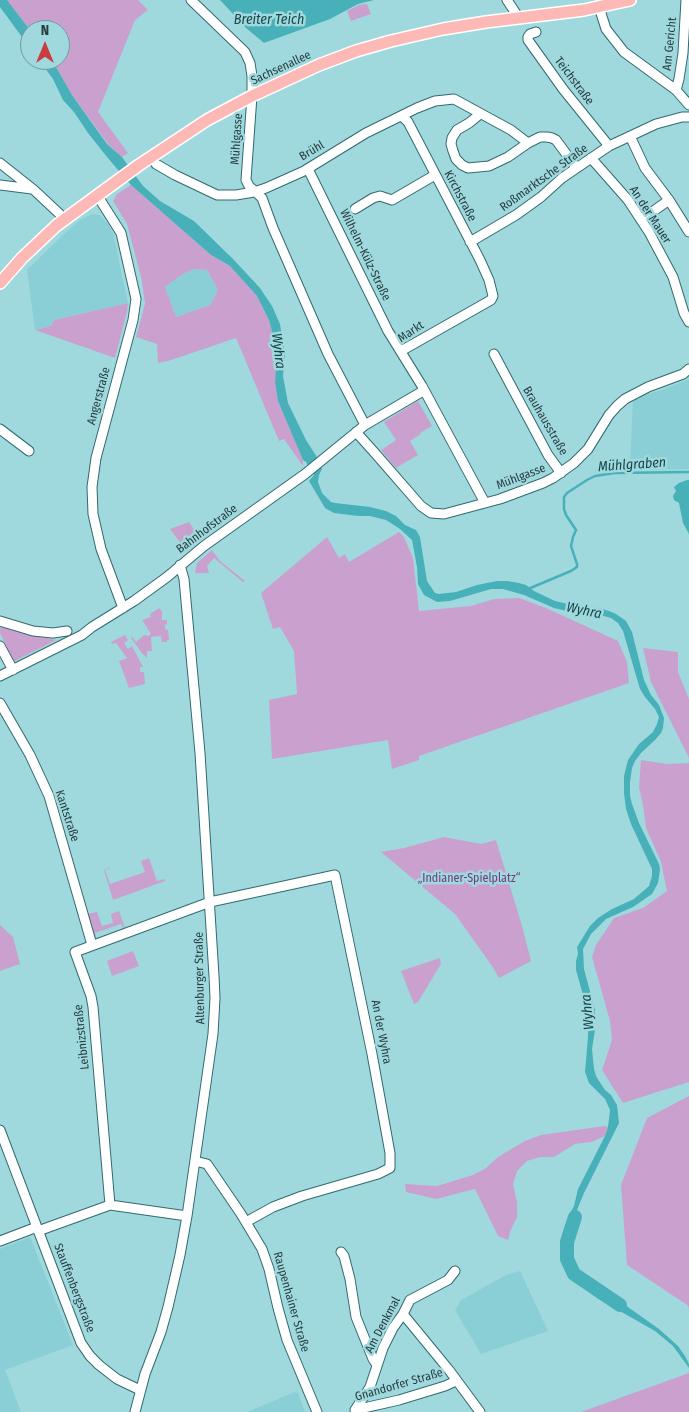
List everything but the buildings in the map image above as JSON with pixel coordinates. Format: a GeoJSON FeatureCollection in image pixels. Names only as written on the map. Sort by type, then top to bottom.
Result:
{"type":"FeatureCollection","features":[{"type":"Feature","properties":{"kind":"main road","name":"Sachsenallee"},"geometry":{"type":"LineString","coordinates":[[0,283],[29,251],[65,218],[139,165],[207,120],[252,96],[334,59],[392,40],[443,29],[599,7],[630,0]]}},
{"type":"Feature","properties":{"kind":"street","name":"Mühlgasse"},"geometry":{"type":"LineString","coordinates":[[191,0],[245,52],[250,63],[252,96],[246,180],[254,192],[262,198],[273,228],[328,354],[365,425]]}},
{"type":"Feature","properties":{"kind":"street"},"geometry":{"type":"LineString","coordinates":[[507,0],[519,18]]}},
{"type":"Feature","properties":{"kind":"street","name":"Am Gericht"},"geometry":{"type":"LineString","coordinates":[[676,90],[683,53],[686,0]]}},
{"type":"Feature","properties":{"kind":"street"},"geometry":{"type":"LineString","coordinates":[[599,7],[606,29],[624,52],[676,90],[689,105]]}},
{"type":"Feature","properties":{"kind":"street","name":"Teichstraße"},"geometry":{"type":"LineString","coordinates":[[536,32],[530,34],[528,40],[563,89],[608,146]]}},
{"type":"Feature","properties":{"kind":"street","name":"Brühl"},"geometry":{"type":"LineString","coordinates":[[151,157],[156,164],[175,175],[217,195],[229,196],[254,192],[308,169],[400,116],[435,101],[446,99],[454,99],[460,102],[511,130],[528,143]]}},
{"type":"Feature","properties":{"kind":"street"},"geometry":{"type":"LineString","coordinates":[[480,114],[457,130],[452,138],[453,151],[456,159],[462,165],[468,168],[489,166],[508,157],[528,143],[547,136],[556,140],[576,168]]}},
{"type":"Feature","properties":{"kind":"street","name":"Kirchstraße"},"geometry":{"type":"LineString","coordinates":[[402,116],[408,122],[425,153],[484,270],[492,290]]}},
{"type":"Feature","properties":{"kind":"street","name":"Roßmarktsche Straße"},"geometry":{"type":"LineString","coordinates":[[470,242],[516,216],[562,178],[608,146],[656,124],[689,117]]}},
{"type":"Feature","properties":{"kind":"street"},"geometry":{"type":"LineString","coordinates":[[630,136],[645,168],[669,200],[689,232]]}},
{"type":"Feature","properties":{"kind":"street","name":"An der Mauer"},"geometry":{"type":"LineString","coordinates":[[591,158],[623,194],[641,220],[673,277],[678,293],[686,304],[684,313],[689,322]]}},
{"type":"Feature","properties":{"kind":"street"},"geometry":{"type":"LineString","coordinates":[[1,167],[34,190],[65,218]]}},
{"type":"Feature","properties":{"kind":"street","name":"Wilhelm-Külz-Straße"},"geometry":{"type":"LineString","coordinates":[[308,169],[388,331],[401,351]]}},
{"type":"Feature","properties":{"kind":"street"},"geometry":{"type":"LineString","coordinates":[[355,210],[380,196],[392,200],[435,175]]}},
{"type":"Feature","properties":{"kind":"street"},"geometry":{"type":"LineString","coordinates":[[0,186],[34,190]]}},
{"type":"Feature","properties":{"kind":"street","name":"Angerstraße"},"geometry":{"type":"LineString","coordinates":[[97,195],[121,233],[136,299],[133,320],[96,458],[92,487],[93,514],[101,549],[123,608]]}},
{"type":"Feature","properties":{"kind":"street"},"geometry":{"type":"LineString","coordinates":[[641,220],[669,200]]}},
{"type":"Feature","properties":{"kind":"street","name":"Markt"},"geometry":{"type":"LineString","coordinates":[[485,503],[401,351],[491,300],[493,296],[492,290]]}},
{"type":"Feature","properties":{"kind":"street","name":"Brauhausstraße"},"geometry":{"type":"LineString","coordinates":[[494,354],[548,455],[561,473]]}},
{"type":"Feature","properties":{"kind":"street","name":"Mühlgasse"},"geometry":{"type":"LineString","coordinates":[[356,432],[421,506],[431,513],[444,514],[485,503],[543,483],[561,473],[588,449],[609,416],[625,399],[648,387],[683,374],[689,369]]}},
{"type":"Feature","properties":{"kind":"street","name":"Bahnhofstraße"},"geometry":{"type":"LineString","coordinates":[[0,676],[82,634],[123,608],[167,577],[204,546],[305,474],[365,425],[424,391]]}},
{"type":"Feature","properties":{"kind":"street"},"geometry":{"type":"LineString","coordinates":[[0,429],[29,451]]}},
{"type":"Feature","properties":{"kind":"street","name":"Altenburger Straße"},"geometry":{"type":"LineString","coordinates":[[135,1412],[140,1390],[168,1308],[180,1256],[213,1034],[215,983],[210,902],[195,698],[184,579],[180,565]]}},
{"type":"Feature","properties":{"kind":"street"},"geometry":{"type":"LineString","coordinates":[[0,621],[32,631],[53,633],[67,631]]}},
{"type":"Feature","properties":{"kind":"street"},"geometry":{"type":"LineString","coordinates":[[0,646],[13,670]]}},
{"type":"Feature","properties":{"kind":"street","name":"Kantstraße"},"geometry":{"type":"LineString","coordinates":[[0,703],[30,755],[48,796],[92,945]]}},
{"type":"Feature","properties":{"kind":"street","name":"An der Wyhra"},"geometry":{"type":"LineString","coordinates":[[210,902],[335,876],[367,1026],[390,1153],[390,1168],[384,1172],[302,1196],[273,1207],[246,1222]]}},
{"type":"Feature","properties":{"kind":"street","name":"Leibnizstraße"},"geometry":{"type":"LineString","coordinates":[[110,1205],[91,996],[75,952],[210,902]]}},
{"type":"Feature","properties":{"kind":"street","name":"Stauffenbergstraße"},"geometry":{"type":"LineString","coordinates":[[0,1130],[84,1348],[99,1365],[117,1379],[140,1390]]}},
{"type":"Feature","properties":{"kind":"street","name":"Raupenhainer Straße"},"geometry":{"type":"LineString","coordinates":[[195,1161],[207,1164],[262,1249],[287,1340],[317,1412]]}},
{"type":"Feature","properties":{"kind":"street"},"geometry":{"type":"LineString","coordinates":[[0,1240],[110,1205],[187,1216]]}},
{"type":"Feature","properties":{"kind":"street"},"geometry":{"type":"LineString","coordinates":[[341,1252],[344,1256],[350,1279],[356,1318],[377,1365]]}},
{"type":"Feature","properties":{"kind":"street","name":"Am Denkmal"},"geometry":{"type":"LineString","coordinates":[[352,1411],[370,1387],[383,1348],[410,1300],[448,1280],[455,1271]]}},
{"type":"Feature","properties":{"kind":"street","name":"Gnandorfer Straße"},"geometry":{"type":"LineString","coordinates":[[403,1314],[464,1389],[480,1412]]}},
{"type":"Feature","properties":{"kind":"street","name":"Gnandorfer Straße"},"geometry":{"type":"LineString","coordinates":[[352,1411],[399,1400],[456,1381]]}},
{"type":"Feature","properties":{"kind":"shaded area"},"geometry":{"type":"Polygon","coordinates":[[[92,214],[100,215],[113,233],[128,303],[54,320],[51,326],[35,330],[27,270],[80,220],[92,214]]]}},
{"type":"Feature","properties":{"kind":"shaded area"},"geometry":{"type":"Polygon","coordinates":[[[193,269],[207,270],[218,290],[210,305],[176,317],[165,287],[193,269]]]}},
{"type":"Feature","properties":{"kind":"shaded area"},"geometry":{"type":"Polygon","coordinates":[[[689,379],[689,469],[630,470],[633,398],[662,390],[689,379]]]}},
{"type":"Feature","properties":{"kind":"shaded area"},"geometry":{"type":"Polygon","coordinates":[[[30,1237],[73,1345],[5,1370],[21,1412],[0,1412],[0,1249],[30,1237]]]}},
{"type":"Feature","properties":{"kind":"shaded area"},"geometry":{"type":"Polygon","coordinates":[[[520,1271],[548,1331],[481,1354],[455,1310],[461,1300],[506,1275],[520,1271]]]}},
{"type":"Feature","properties":{"kind":"shaded area"},"geometry":{"type":"Polygon","coordinates":[[[297,1391],[305,1412],[247,1412],[297,1391]]]}},
{"type":"Feature","properties":{"kind":"green space"},"geometry":{"type":"Polygon","coordinates":[[[7,0],[138,0],[148,10],[135,20],[98,112],[128,153],[122,157],[108,144],[72,95],[58,70],[70,70],[70,20],[22,20],[7,0]]]}},
{"type":"Feature","properties":{"kind":"green space"},"geometry":{"type":"Polygon","coordinates":[[[367,4],[371,14],[351,21],[347,11],[359,5],[367,4]]]}},
{"type":"Feature","properties":{"kind":"green space"},"geometry":{"type":"Polygon","coordinates":[[[131,185],[211,255],[230,266],[257,296],[269,320],[277,351],[275,382],[278,401],[303,460],[303,466],[284,439],[279,441],[236,338],[158,363],[157,344],[136,337],[145,304],[142,281],[127,224],[113,201],[117,194],[131,185]],[[193,269],[165,287],[176,317],[210,305],[218,290],[207,270],[193,269]]]}},
{"type":"Feature","properties":{"kind":"green space"},"geometry":{"type":"Polygon","coordinates":[[[128,303],[115,358],[35,330],[51,326],[54,320],[128,303]]]}},
{"type":"Feature","properties":{"kind":"green space"},"geometry":{"type":"Polygon","coordinates":[[[418,401],[432,426],[410,441],[418,455],[396,468],[381,450],[396,440],[384,422],[418,401]]]}},
{"type":"Feature","properties":{"kind":"green space"},"geometry":{"type":"Polygon","coordinates":[[[189,522],[201,540],[186,550],[170,529],[189,522]]]}},
{"type":"Feature","properties":{"kind":"green space"},"geometry":{"type":"Polygon","coordinates":[[[399,532],[404,537],[413,558],[419,611],[471,606],[494,599],[519,598],[546,608],[618,641],[627,662],[629,683],[419,756],[419,760],[392,769],[388,740],[272,759],[269,700],[297,694],[294,651],[280,627],[273,629],[261,593],[327,537],[339,558],[345,554],[349,562],[399,532]]]}},
{"type":"Feature","properties":{"kind":"green space"},"geometry":{"type":"Polygon","coordinates":[[[212,550],[220,561],[245,581],[243,582],[214,558],[207,566],[209,573],[195,573],[197,563],[212,550]]]}},
{"type":"Feature","properties":{"kind":"green space"},"geometry":{"type":"Polygon","coordinates":[[[159,608],[162,611],[162,620],[167,620],[165,629],[168,630],[169,640],[162,642],[161,636],[151,637],[152,651],[147,651],[147,658],[131,638],[136,642],[144,635],[148,636],[151,634],[142,620],[151,617],[150,614],[159,608]]]}},
{"type":"Feature","properties":{"kind":"green space"},"geometry":{"type":"Polygon","coordinates":[[[7,625],[31,634],[56,640],[13,662],[10,659],[11,656],[0,633],[0,628],[7,625]]]}},
{"type":"Feature","properties":{"kind":"green space"},"geometry":{"type":"Polygon","coordinates":[[[125,635],[128,640],[124,643],[128,649],[132,646],[143,667],[140,667],[140,672],[144,672],[145,684],[129,688],[119,661],[127,658],[116,643],[112,644],[111,642],[125,635]]]}},
{"type":"Feature","properties":{"kind":"green space"},"geometry":{"type":"Polygon","coordinates":[[[643,648],[678,652],[678,672],[689,699],[689,758],[651,682],[643,648]]]}},
{"type":"Feature","properties":{"kind":"green space"},"geometry":{"type":"Polygon","coordinates":[[[641,760],[667,764],[689,763],[689,1082],[623,1103],[602,1070],[612,1040],[610,1021],[592,957],[596,945],[614,918],[643,908],[667,891],[661,862],[646,828],[639,787],[641,760]]]}},
{"type":"Feature","properties":{"kind":"green space","name":"„Indianer-Spielplatz“"},"geometry":{"type":"Polygon","coordinates":[[[444,837],[481,844],[496,840],[531,961],[499,978],[455,914],[381,852],[444,837]]]}},
{"type":"Feature","properties":{"kind":"green space"},"geometry":{"type":"Polygon","coordinates":[[[149,858],[157,881],[164,879],[165,881],[113,900],[104,870],[110,867],[105,870],[110,884],[145,872],[141,861],[149,858]]]}},
{"type":"Feature","properties":{"kind":"green space"},"geometry":{"type":"Polygon","coordinates":[[[119,911],[125,928],[121,924],[95,933],[97,939],[95,938],[87,914],[97,912],[102,926],[113,923],[111,914],[119,911]]]}},
{"type":"Feature","properties":{"kind":"green space"},"geometry":{"type":"Polygon","coordinates":[[[0,925],[13,937],[20,964],[0,971],[0,925]]]}},
{"type":"Feature","properties":{"kind":"green space"},"geometry":{"type":"Polygon","coordinates":[[[133,951],[139,966],[112,976],[107,961],[133,951]]]}},
{"type":"Feature","properties":{"kind":"green space"},"geometry":{"type":"Polygon","coordinates":[[[440,958],[441,964],[418,1002],[414,1004],[401,971],[440,958]]]}},
{"type":"Feature","properties":{"kind":"green space"},"geometry":{"type":"Polygon","coordinates":[[[689,1096],[689,1308],[627,1265],[621,1185],[647,1118],[689,1096]]]}},
{"type":"Feature","properties":{"kind":"green space"},"geometry":{"type":"Polygon","coordinates":[[[608,1127],[605,1136],[591,1142],[575,1144],[554,1157],[540,1157],[527,1161],[517,1171],[513,1184],[517,1202],[517,1217],[508,1240],[498,1236],[475,1189],[436,1199],[406,1192],[405,1184],[437,1186],[473,1175],[525,1141],[541,1135],[608,1127]]]}},
{"type":"Feature","properties":{"kind":"green space"},"geometry":{"type":"Polygon","coordinates":[[[689,1373],[689,1412],[581,1412],[689,1373]]]}},
{"type":"Feature","properties":{"kind":"water"},"geometry":{"type":"Polygon","coordinates":[[[0,0],[7,0],[22,20],[20,20],[20,34],[0,7],[0,0]]]}},
{"type":"Feature","properties":{"kind":"water","name":"Breiter Teich"},"geometry":{"type":"Polygon","coordinates":[[[220,0],[374,0],[358,4],[330,19],[264,43],[246,28],[220,0]]]}},
{"type":"Feature","properties":{"kind":"water"},"geometry":{"type":"Polygon","coordinates":[[[46,70],[58,70],[72,95],[107,144],[122,157],[143,186],[160,201],[194,221],[260,288],[272,306],[280,324],[285,355],[283,376],[288,403],[306,440],[320,462],[322,469],[318,482],[322,493],[331,502],[386,511],[396,516],[405,525],[416,530],[420,537],[427,581],[435,593],[456,592],[497,581],[519,583],[555,601],[599,608],[616,614],[626,621],[632,632],[644,680],[651,695],[659,705],[664,718],[661,733],[635,761],[630,782],[632,804],[660,869],[658,883],[652,894],[633,907],[606,919],[591,934],[583,949],[584,969],[595,1010],[595,1030],[592,1049],[594,1069],[601,1084],[617,1105],[619,1123],[584,1193],[567,1238],[566,1248],[569,1263],[582,1280],[602,1294],[625,1305],[659,1329],[678,1346],[689,1364],[689,1368],[673,1346],[655,1331],[597,1298],[581,1285],[565,1266],[560,1254],[568,1217],[574,1206],[578,1189],[605,1136],[610,1110],[605,1099],[589,1083],[585,1072],[588,1013],[576,970],[577,947],[590,926],[598,918],[634,899],[649,886],[652,876],[652,869],[626,809],[624,776],[628,760],[639,744],[653,732],[659,717],[640,689],[623,631],[618,623],[611,618],[597,614],[576,613],[554,608],[524,595],[503,589],[491,589],[450,601],[437,602],[424,595],[418,584],[412,540],[400,529],[386,520],[370,516],[334,513],[325,508],[309,481],[314,475],[303,460],[278,401],[275,382],[277,351],[269,320],[257,296],[230,266],[211,255],[131,185],[63,100],[46,70]]]}},
{"type":"Feature","properties":{"kind":"water"},"geometry":{"type":"Polygon","coordinates":[[[689,480],[689,534],[683,523],[679,503],[674,500],[673,496],[676,491],[674,487],[689,480]]]}},
{"type":"Feature","properties":{"kind":"waterway","name":"Mühlgraben"},"geometry":{"type":"LineString","coordinates":[[528,589],[577,567],[571,546],[576,530],[564,509],[564,497],[567,493],[595,476],[614,473],[689,472]]}},
{"type":"Feature","properties":{"kind":"waterway","name":"Wyhra"},"geometry":{"type":"LineString","coordinates":[[575,1217],[567,1242],[567,1259],[574,1274],[620,1305]]}}]}
